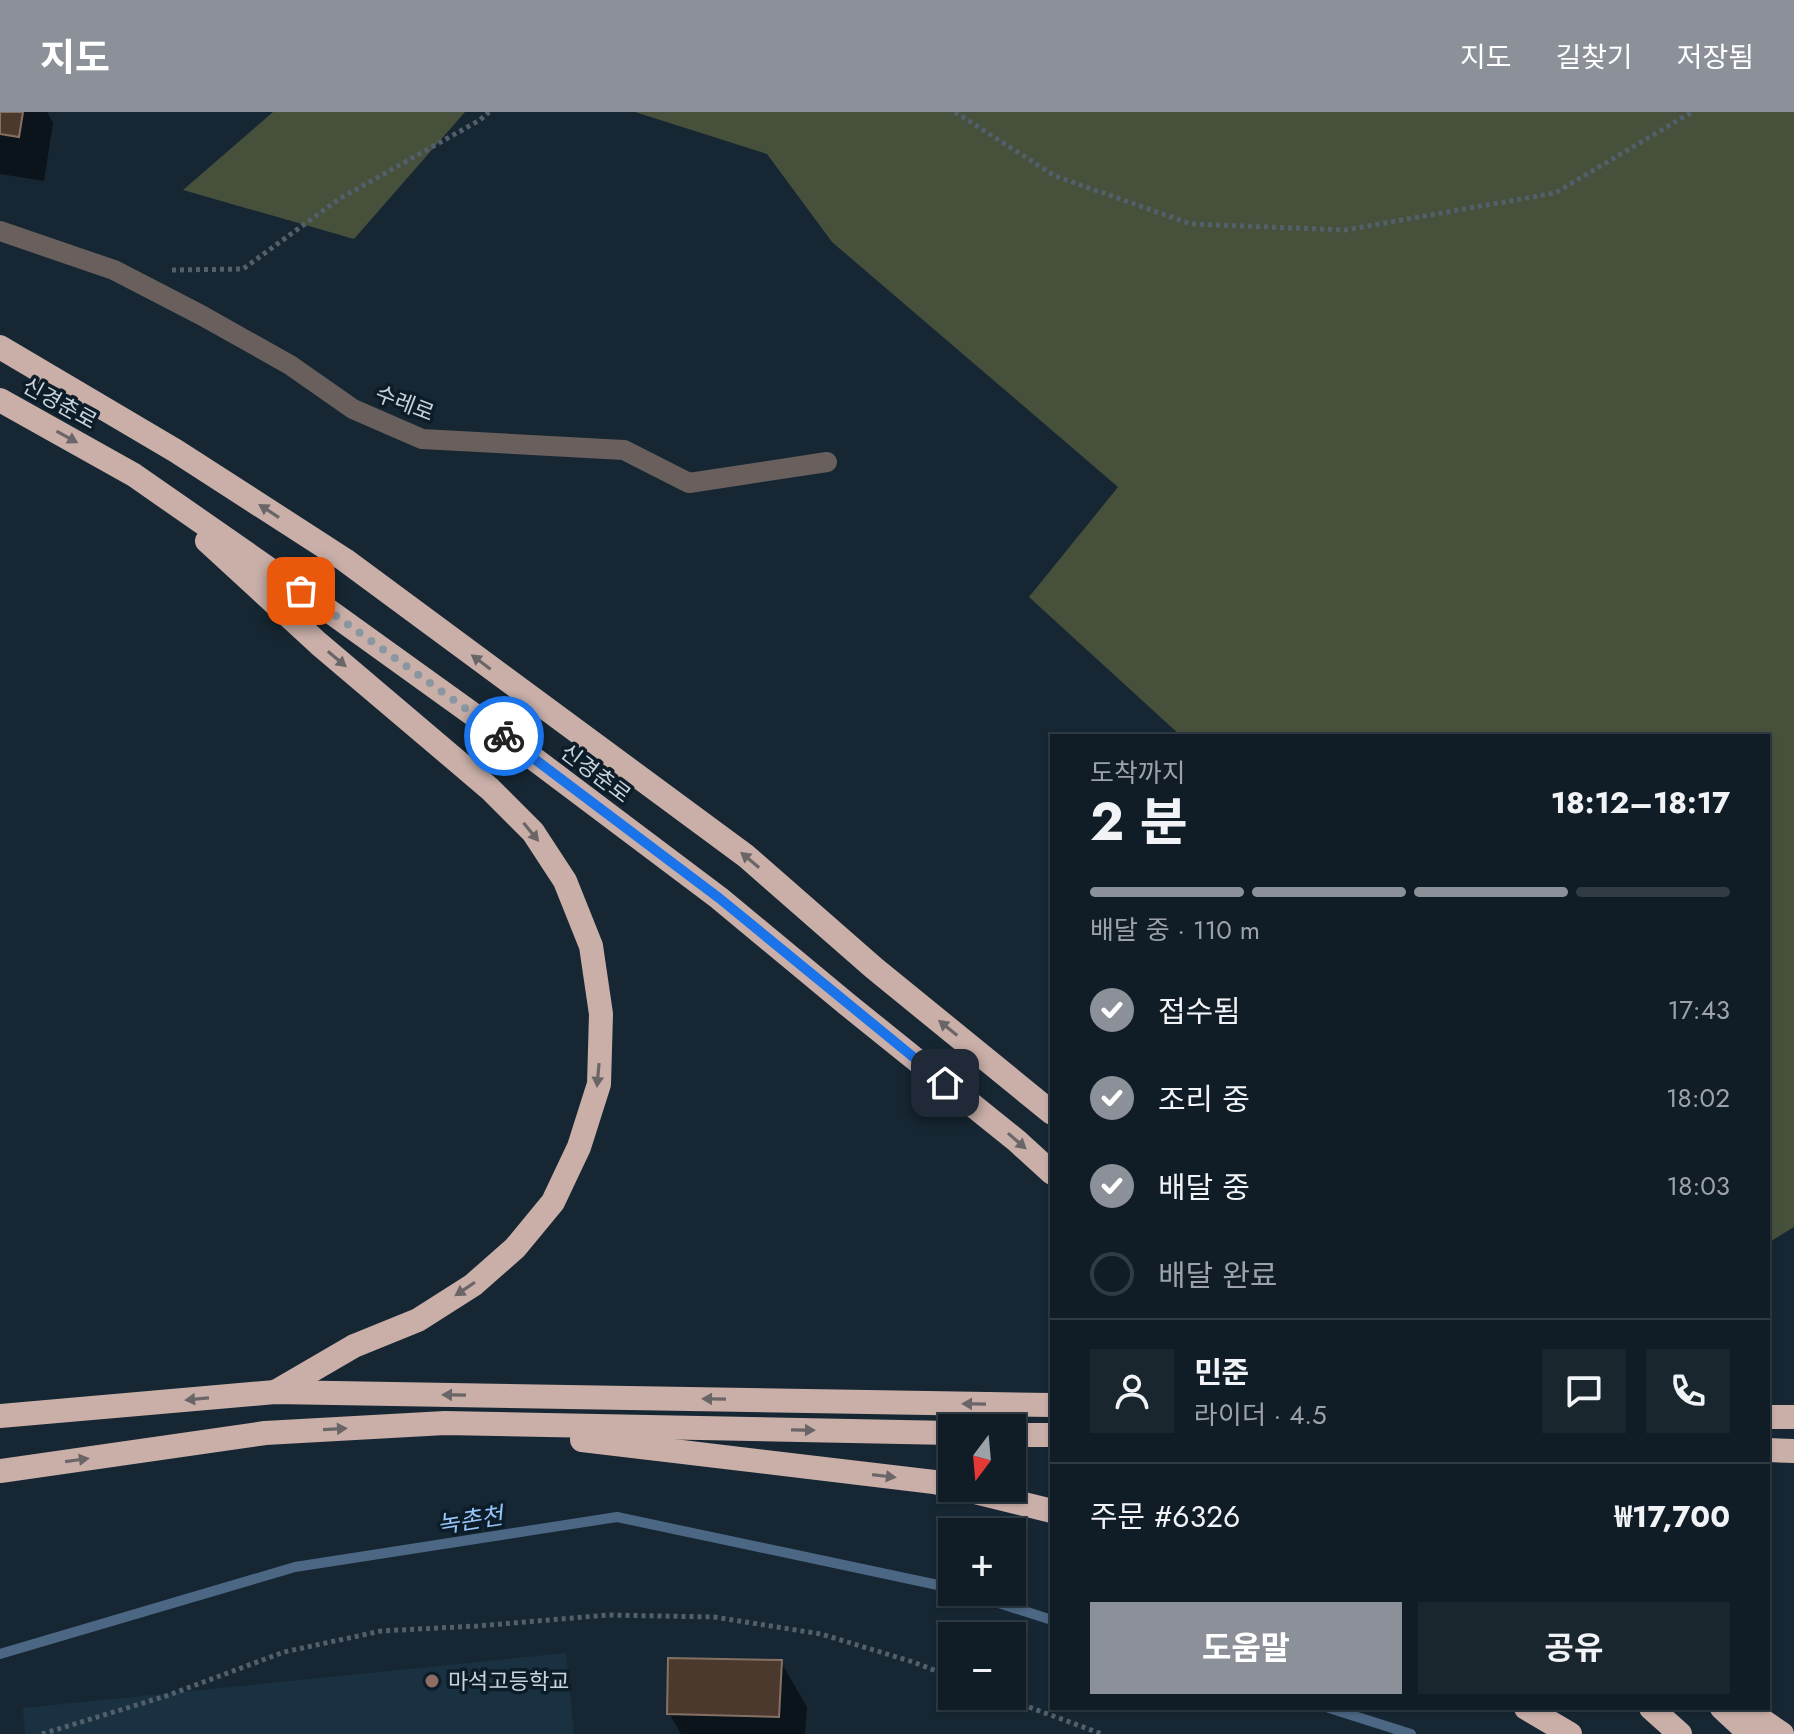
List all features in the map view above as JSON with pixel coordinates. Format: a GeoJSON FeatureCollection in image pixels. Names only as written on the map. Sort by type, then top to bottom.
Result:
{"type":"FeatureCollection","features":[{"type":"Feature","properties":{"kind":"highway","name":"신경춘로"},"geometry":{"type":"LineString","coordinates":[[0,347],[176,451],[345,560],[746,856],[874,968],[1050,1111]]}},
{"type":"Feature","properties":{"kind":"highway","name":"신경춘로"},"geometry":{"type":"LineString","coordinates":[[0,400],[134,475],[517,746],[719,898],[1050,1171]]}},
{"type":"Feature","properties":{"kind":"highway"},"geometry":{"type":"LineString","coordinates":[[134,475],[319,644],[490,789],[533,832],[565,881],[591,946],[601,1014],[599,1084],[579,1147],[553,1202],[515,1248],[473,1285],[418,1320],[354,1346],[275,1392]]}},
{"type":"Feature","properties":{"kind":"highway"},"geometry":{"type":"LineString","coordinates":[[0,1416],[275,1392],[1050,1405]]}},
{"type":"Feature","properties":{"kind":"highway"},"geometry":{"type":"LineString","coordinates":[[1770,1417],[1794,1417]]}},
{"type":"Feature","properties":{"kind":"highway"},"geometry":{"type":"LineString","coordinates":[[445,1423],[938,1483]]}},
{"type":"Feature","properties":{"kind":"highway"},"geometry":{"type":"LineString","coordinates":[[0,1471],[265,1433],[445,1423],[938,1433]]}},
{"type":"Feature","properties":{"kind":"highway"},"geometry":{"type":"LineString","coordinates":[[1026,1435],[1050,1435]]}},
{"type":"Feature","properties":{"kind":"highway"},"geometry":{"type":"LineString","coordinates":[[1770,1450],[1794,1451]]}},
{"type":"Feature","properties":{"kind":"highway"},"geometry":{"type":"LineString","coordinates":[[1016,1502],[1050,1511]]}},
{"type":"Feature","properties":{"kind":"highway"},"geometry":{"type":"LineString","coordinates":[[1529,1710],[1570,1734]]}},
{"type":"Feature","properties":{"kind":"highway"},"geometry":{"type":"LineString","coordinates":[[1653,1710],[1679,1732]]}},
{"type":"Feature","properties":{"kind":"highway"},"geometry":{"type":"LineString","coordinates":[[1724,1710],[1750,1734]]}},
{"type":"Feature","properties":{"kind":"highway"},"geometry":{"type":"LineString","coordinates":[[1747,1710],[1782,1734]]}},
{"type":"Feature","properties":{"kind":"street","name":"수레로"},"geometry":{"type":"LineString","coordinates":[[0,231],[114,270],[290,365],[353,409],[422,439],[624,450],[689,483],[827,462]]}},
{"type":"Feature","properties":{"kind":"path"},"geometry":{"type":"LineString","coordinates":[[171,270],[243,269],[339,199],[480,120],[489,112]]}},
{"type":"Feature","properties":{"kind":"path"},"geometry":{"type":"LineString","coordinates":[[955,112],[1055,176],[1191,224],[1345,230],[1555,193],[1692,112]]}},
{"type":"Feature","properties":{"kind":"path"},"geometry":{"type":"LineString","coordinates":[[42,1734],[166,1696],[284,1652],[381,1631],[608,1615],[714,1617],[821,1634],[938,1672]]}},
{"type":"Feature","properties":{"kind":"path"},"geometry":{"type":"LineString","coordinates":[[1026,1706],[1102,1734]]}},
{"type":"Feature","properties":{"kind":"shaded area","name":"마석고등학교"},"geometry":{"type":"Polygon","coordinates":[[[566,1653],[574,1734],[25,1734],[23,1708],[566,1653]]]}},
{"type":"Feature","properties":{"kind":"green space"},"geometry":{"type":"Polygon","coordinates":[[[273,112],[465,112],[354,239],[183,190],[273,112]]]}},
{"type":"Feature","properties":{"kind":"green space"},"geometry":{"type":"Polygon","coordinates":[[[635,112],[1794,112],[1794,1227],[1770,1242],[1770,734],[1179,734],[1029,597],[1118,487],[832,242],[767,154],[635,112]]]}},
{"type":"Feature","properties":{"kind":"building"},"geometry":{"type":"Polygon","coordinates":[[[0,112],[23,112],[19,137],[0,134],[0,112]]]}},
{"type":"Feature","properties":{"kind":"building"},"geometry":{"type":"Polygon","coordinates":[[[668,1658],[782,1660],[779,1717],[667,1714],[668,1658]]]}},
{"type":"Feature","properties":{"kind":"waterway","name":"녹촌천"},"geometry":{"type":"LineString","coordinates":[[0,1654],[295,1567],[617,1517],[938,1585]]}},
{"type":"Feature","properties":{"kind":"waterway","name":"녹촌천"},"geometry":{"type":"LineString","coordinates":[[1008,1606],[1050,1619]]}},
{"type":"Feature","properties":{"kind":"waterway","name":"녹촌천"},"geometry":{"type":"LineString","coordinates":[[1335,1710],[1411,1734]]}},
{"type":"Feature","properties":{"kind":"way so far"},"geometry":{"type":"LineString","coordinates":[[301,591],[504,736]]}},
{"type":"Feature","properties":{"kind":"place","name":"마석고등학교"},"geometry":{"type":"Point","coordinates":[432,1681]}},
{"type":"Feature","properties":{"kind":"route"},"geometry":{"type":"LineString","coordinates":[[504,736],[719,898],[945,1083]]}}]}
